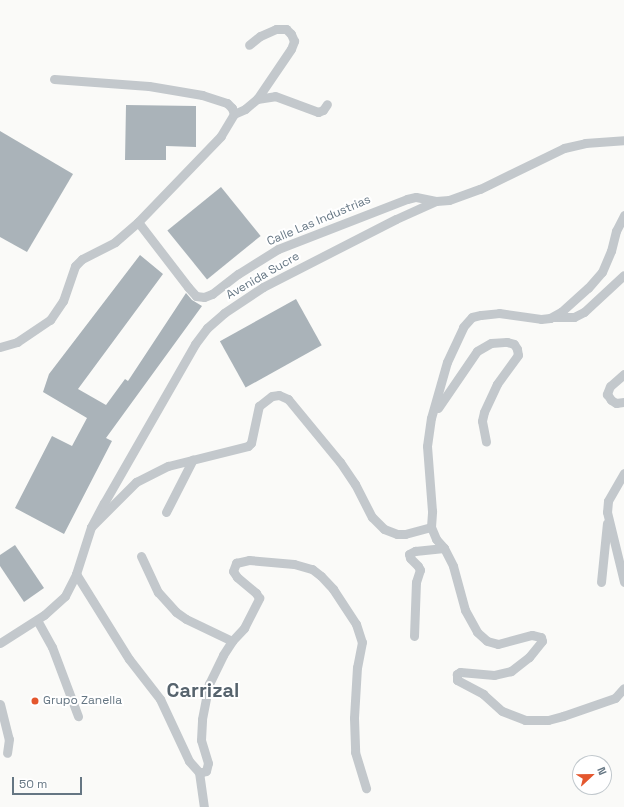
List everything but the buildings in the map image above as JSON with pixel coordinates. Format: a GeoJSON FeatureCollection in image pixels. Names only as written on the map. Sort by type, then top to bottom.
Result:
{"type":"FeatureCollection","features":[{"type":"Feature","properties":{"kind":"street"},"geometry":{"type":"LineString","coordinates":[[0,347],[17,342],[50,320],[63,301],[75,266],[82,259],[115,242],[138,222],[221,136],[234,114],[245,110],[257,99],[291,49],[294,41],[291,34],[286,29],[276,29],[260,36],[249,45]]}},
{"type":"Feature","properties":{"kind":"street"},"geometry":{"type":"LineString","coordinates":[[54,80],[149,86],[202,95],[227,103],[232,108],[234,114]]}},
{"type":"Feature","properties":{"kind":"street"},"geometry":{"type":"LineString","coordinates":[[257,99],[275,96],[318,112],[323,110],[327,104]]}},
{"type":"Feature","properties":{"kind":"street","name":"Avenida Sucre"},"geometry":{"type":"LineString","coordinates":[[0,643],[53,608],[65,596],[76,574],[91,527],[129,458],[195,344],[207,328],[224,313],[263,287],[396,219],[436,201],[449,200],[480,189],[564,148],[585,143],[624,140]]}},
{"type":"Feature","properties":{"kind":"street","name":"Calle Las Industrias"},"geometry":{"type":"LineString","coordinates":[[138,222],[188,287],[196,296],[204,297],[212,294],[238,274],[278,249],[407,199],[416,197],[436,201]]}},
{"type":"Feature","properties":{"kind":"street"},"geometry":{"type":"LineString","coordinates":[[550,318],[571,305],[602,272],[611,251],[616,231],[624,215]]}},
{"type":"Feature","properties":{"kind":"street"},"geometry":{"type":"LineString","coordinates":[[622,695],[548,720],[525,720],[502,711],[483,694],[457,680],[457,674],[460,672],[494,675],[511,670],[529,657],[542,641],[541,637],[532,635],[498,644],[487,641],[477,632],[465,610],[453,566],[444,548],[436,539],[430,527],[432,511],[427,446],[431,418],[447,362],[463,327],[472,317],[499,312],[530,318],[574,317],[584,312],[624,275]]}},
{"type":"Feature","properties":{"kind":"street"},"geometry":{"type":"LineString","coordinates":[[431,418],[477,351],[490,343],[507,342],[514,344],[518,355],[497,384],[484,412],[482,421],[486,442]]}},
{"type":"Feature","properties":{"kind":"street"},"geometry":{"type":"LineString","coordinates":[[624,374],[610,386],[607,394],[611,400],[616,403],[624,402]]}},
{"type":"Feature","properties":{"kind":"street"},"geometry":{"type":"LineString","coordinates":[[91,527],[107,513],[136,482],[168,466],[193,459],[219,455],[248,446],[251,443],[260,406],[272,396],[279,395],[288,399],[340,462],[355,484],[372,516],[384,529],[397,534],[405,534],[430,527]]}},
{"type":"Feature","properties":{"kind":"street"},"geometry":{"type":"LineString","coordinates":[[166,512],[193,459]]}},
{"type":"Feature","properties":{"kind":"street"},"geometry":{"type":"LineString","coordinates":[[600,582],[608,518],[608,500],[624,473]]}},
{"type":"Feature","properties":{"kind":"street"},"geometry":{"type":"LineString","coordinates":[[608,518],[624,582]]}},
{"type":"Feature","properties":{"kind":"street"},"geometry":{"type":"LineString","coordinates":[[414,636],[416,582],[420,570],[410,558],[409,554],[415,551],[444,548]]}},
{"type":"Feature","properties":{"kind":"street"},"geometry":{"type":"LineString","coordinates":[[141,556],[158,592],[166,603],[186,619],[232,641]]}},
{"type":"Feature","properties":{"kind":"street"},"geometry":{"type":"LineString","coordinates":[[199,772],[206,771],[208,763],[202,740],[202,719],[204,700],[209,684],[223,655],[232,641],[244,628],[259,598],[256,593],[233,571],[236,564],[249,560],[294,564],[312,569],[322,576],[334,589],[356,624],[362,642],[357,667],[354,718],[355,752],[366,788]]}},
{"type":"Feature","properties":{"kind":"street"},"geometry":{"type":"LineString","coordinates":[[76,574],[126,654],[160,699],[188,761],[199,772],[204,807]]}},
{"type":"Feature","properties":{"kind":"street"},"geometry":{"type":"LineString","coordinates":[[36,620],[52,647],[78,716]]}},
{"type":"Feature","properties":{"kind":"street"},"geometry":{"type":"LineString","coordinates":[[0,704],[9,739],[7,753]]}},
{"type":"Feature","properties":{"kind":"place","name":"Grupo Zanella"},"geometry":{"type":"Point","coordinates":[35,701]}},
{"type":"Feature","properties":{"kind":"district","name":"Carrizal"},"geometry":{"type":"Point","coordinates":[203,690]}}]}
